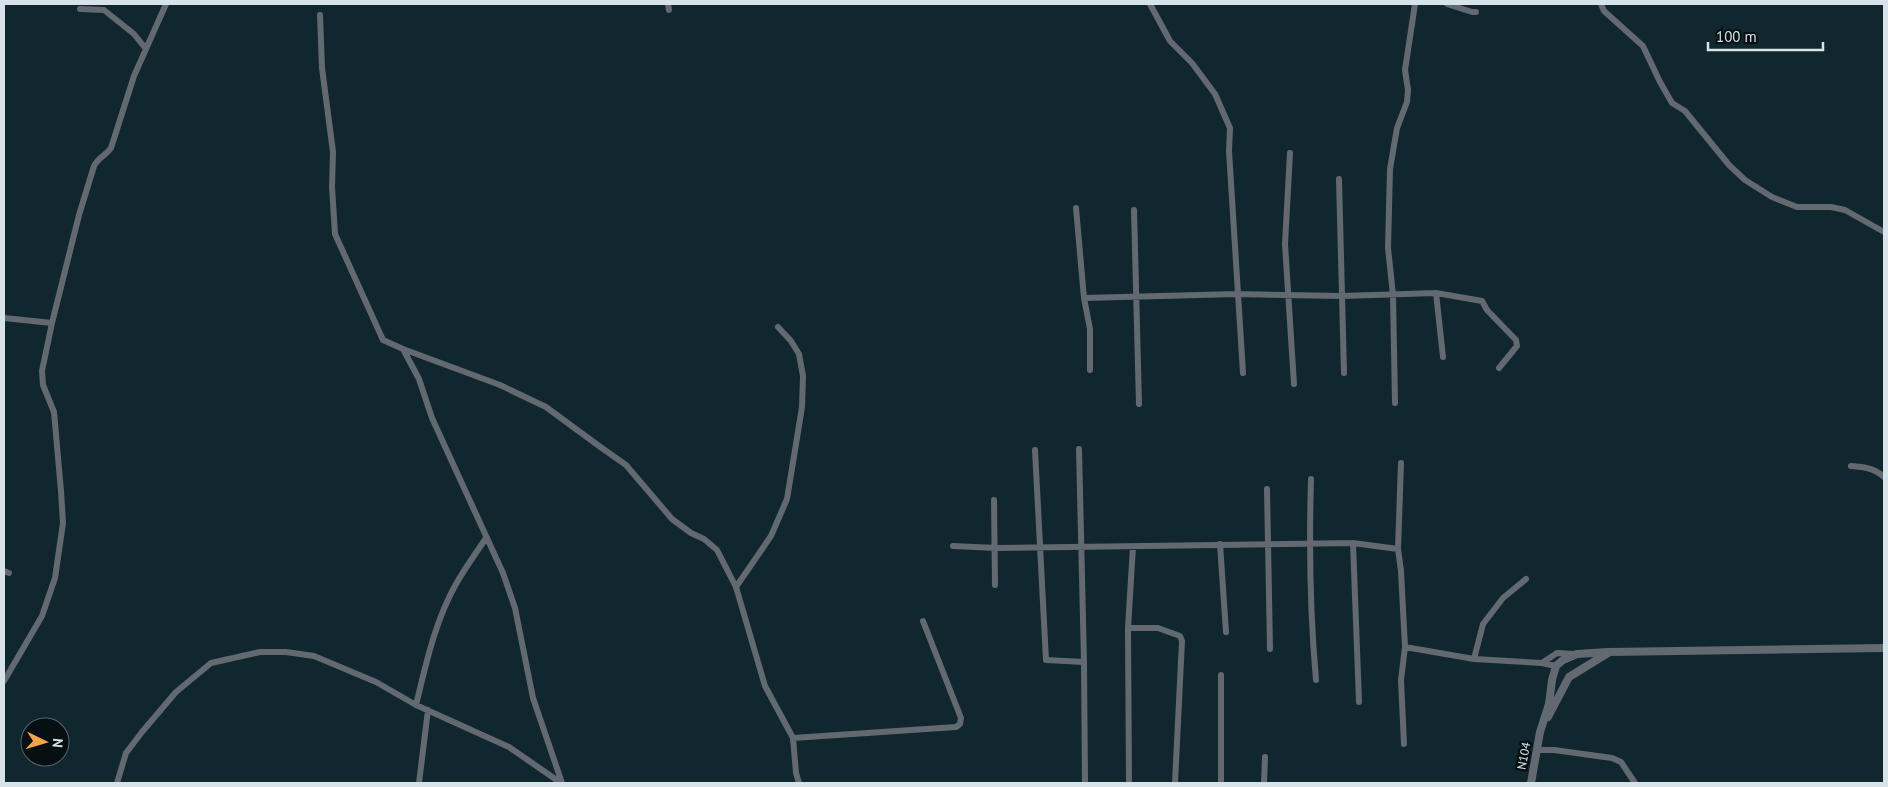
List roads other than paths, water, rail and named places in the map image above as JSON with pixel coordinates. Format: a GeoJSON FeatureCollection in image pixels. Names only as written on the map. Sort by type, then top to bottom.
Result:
{"type":"FeatureCollection","features":[{"type":"Feature","properties":{"kind":"street"},"geometry":{"type":"LineString","coordinates":[[4,681],[42,616],[55,578],[63,523],[54,412],[43,385],[42,371],[52,323],[79,215],[94,166],[97,160],[111,148],[134,76],[166,4]]}},
{"type":"Feature","properties":{"kind":"street"},"geometry":{"type":"LineString","coordinates":[[1150,4],[1170,41],[1192,63],[1214,94],[1230,128],[1229,151],[1243,373]]}},
{"type":"Feature","properties":{"kind":"street"},"geometry":{"type":"LineString","coordinates":[[1395,403],[1393,295],[1388,248],[1390,168],[1397,128],[1407,102],[1408,90],[1405,70],[1415,4]]}},
{"type":"Feature","properties":{"kind":"street"},"geometry":{"type":"LineString","coordinates":[[1447,4],[1476,12]]}},
{"type":"Feature","properties":{"kind":"street"},"geometry":{"type":"LineString","coordinates":[[1601,4],[1604,11],[1643,46],[1672,103],[1685,111],[1729,165],[1745,180],[1791,205],[1806,208],[1831,207],[1845,210],[1884,232]]}},
{"type":"Feature","properties":{"kind":"street"},"geometry":{"type":"LineString","coordinates":[[80,10],[104,10],[134,34],[146,49]]}},
{"type":"Feature","properties":{"kind":"street"},"geometry":{"type":"LineString","coordinates":[[320,16],[322,68],[333,152],[332,186],[335,234],[383,340],[500,385],[546,408],[626,465],[672,520],[704,539],[717,550],[736,587],[765,686],[794,738],[796,773],[799,783]]}},
{"type":"Feature","properties":{"kind":"street"},"geometry":{"type":"LineString","coordinates":[[1290,153],[1285,244],[1294,384]]}},
{"type":"Feature","properties":{"kind":"street"},"geometry":{"type":"LineString","coordinates":[[1339,179],[1344,373]]}},
{"type":"Feature","properties":{"kind":"street"},"geometry":{"type":"LineString","coordinates":[[1076,208],[1084,298],[1090,329],[1090,370]]}},
{"type":"Feature","properties":{"kind":"street"},"geometry":{"type":"LineString","coordinates":[[1134,210],[1139,404]]}},
{"type":"Feature","properties":{"kind":"street"},"geometry":{"type":"LineString","coordinates":[[1436,293],[1443,357]]}},
{"type":"Feature","properties":{"kind":"street"},"geometry":{"type":"LineString","coordinates":[[1084,298],[1237,294],[1342,296],[1436,293],[1482,301],[1487,310],[1516,340],[1517,346],[1499,368]]}},
{"type":"Feature","properties":{"kind":"street"},"geometry":{"type":"LineString","coordinates":[[4,318],[52,323]]}},
{"type":"Feature","properties":{"kind":"street"},"geometry":{"type":"LineString","coordinates":[[736,587],[770,536],[787,499],[798,435],[802,407],[803,376],[799,354],[791,340],[778,327]]}},
{"type":"Feature","properties":{"kind":"street"},"geometry":{"type":"LineString","coordinates":[[403,349],[419,379],[432,418],[503,574],[515,608],[533,698],[562,783]]}},
{"type":"Feature","properties":{"kind":"street"},"geometry":{"type":"LineString","coordinates":[[1035,450],[1046,660],[1084,662]]}},
{"type":"Feature","properties":{"kind":"street"},"geometry":{"type":"LineString","coordinates":[[1079,450],[1085,783]]}},
{"type":"Feature","properties":{"kind":"street"},"geometry":{"type":"LineString","coordinates":[[1401,463],[1398,549],[1402,571],[1405,647],[1401,680],[1404,744]]}},
{"type":"Feature","properties":{"kind":"street"},"geometry":{"type":"LineString","coordinates":[[1851,466],[1877,471],[1884,477]]}},
{"type":"Feature","properties":{"kind":"street"},"geometry":{"type":"LineString","coordinates":[[1311,479],[1309,544],[1311,615],[1316,680]]}},
{"type":"Feature","properties":{"kind":"street"},"geometry":{"type":"LineString","coordinates":[[1267,489],[1270,649]]}},
{"type":"Feature","properties":{"kind":"street"},"geometry":{"type":"LineString","coordinates":[[994,500],[996,585]]}},
{"type":"Feature","properties":{"kind":"street"},"geometry":{"type":"LineString","coordinates":[[416,705],[437,630],[446,606],[456,584],[486,538]]}},
{"type":"Feature","properties":{"kind":"street"},"geometry":{"type":"LineString","coordinates":[[954,546],[996,548],[1133,547],[1353,543],[1398,549]]}},
{"type":"Feature","properties":{"kind":"street"},"geometry":{"type":"LineString","coordinates":[[1353,543],[1359,702]]}},
{"type":"Feature","properties":{"kind":"street"},"geometry":{"type":"LineString","coordinates":[[1220,544],[1226,632]]}},
{"type":"Feature","properties":{"kind":"street"},"geometry":{"type":"LineString","coordinates":[[1129,783],[1128,628],[1133,547]]}},
{"type":"Feature","properties":{"kind":"street"},"geometry":{"type":"LineString","coordinates":[[1474,658],[1483,624],[1503,598],[1526,579]]}},
{"type":"Feature","properties":{"kind":"street"},"geometry":{"type":"LineString","coordinates":[[794,738],[956,727],[960,724],[962,718],[923,621]]}},
{"type":"Feature","properties":{"kind":"street"},"geometry":{"type":"LineString","coordinates":[[1128,628],[1158,628],[1180,636],[1182,641],[1175,783]]}},
{"type":"Feature","properties":{"kind":"street"},"geometry":{"type":"LineString","coordinates":[[1405,647],[1474,658],[1542,663],[1556,666],[1563,660],[1577,654]]}},
{"type":"Feature","properties":{"kind":"street"},"geometry":{"type":"LineString","coordinates":[[1542,663],[1557,653],[1884,648]]}},
{"type":"Feature","properties":{"kind":"street"},"geometry":{"type":"LineString","coordinates":[[117,783],[126,753],[142,732],[176,692],[212,663],[260,652],[286,652],[314,656],[376,682],[416,705],[509,747],[562,783]]}},
{"type":"Feature","properties":{"kind":"street","name":"N104"},"geometry":{"type":"LineString","coordinates":[[1540,732],[1569,677],[1608,652]]}},
{"type":"Feature","properties":{"kind":"street","name":"N104"},"geometry":{"type":"LineString","coordinates":[[1530,783],[1556,666]]}},
{"type":"Feature","properties":{"kind":"street"},"geometry":{"type":"LineString","coordinates":[[1221,675],[1221,783]]}},
{"type":"Feature","properties":{"kind":"street"},"geometry":{"type":"LineString","coordinates":[[419,783],[428,710]]}},
{"type":"Feature","properties":{"kind":"street"},"geometry":{"type":"LineString","coordinates":[[1537,750],[1554,750],[1612,758],[1621,762],[1635,783]]}},
{"type":"Feature","properties":{"kind":"street"},"geometry":{"type":"LineString","coordinates":[[1256,783],[1264,783],[1265,757]]}}]}
